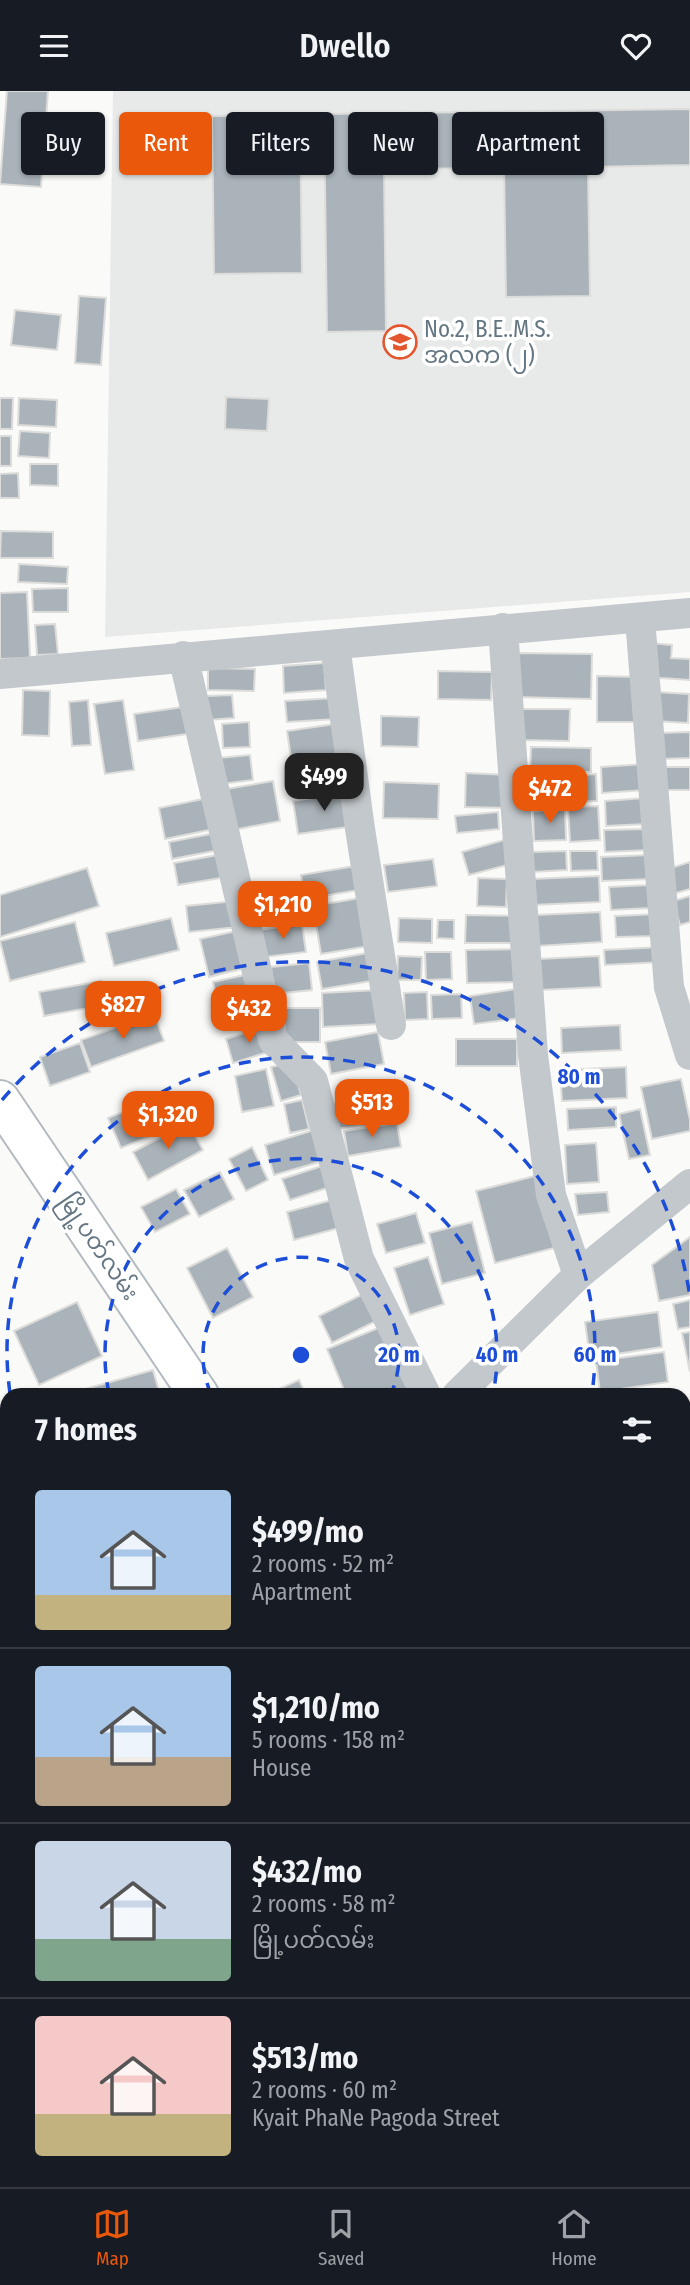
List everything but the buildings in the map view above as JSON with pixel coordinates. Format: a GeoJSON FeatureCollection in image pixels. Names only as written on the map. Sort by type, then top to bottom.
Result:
{"type":"FeatureCollection","features":[{"type":"Feature","properties":{"kind":"main road","name":"မြို့ပတ်လမ်း"},"geometry":{"type":"LineString","coordinates":[[0,1100],[194,1388]]}},
{"type":"Feature","properties":{"kind":"street"},"geometry":{"type":"LineString","coordinates":[[0,674],[690,613]]}},
{"type":"Feature","properties":{"kind":"street"},"geometry":{"type":"LineString","coordinates":[[640,618],[669,988],[690,1055]]}},
{"type":"Feature","properties":{"kind":"street"},"geometry":{"type":"LineString","coordinates":[[503,628],[533,1055],[551,1195],[578,1275]]}},
{"type":"Feature","properties":{"kind":"street"},"geometry":{"type":"LineString","coordinates":[[335,645],[391,1025]]}},
{"type":"Feature","properties":{"kind":"street"},"geometry":{"type":"LineString","coordinates":[[183,656],[273,1040],[313,1081],[359,1259],[423,1388]]}},
{"type":"Feature","properties":{"kind":"street"},"geometry":{"type":"LineString","coordinates":[[464,1388],[578,1275],[690,1184]]}},
{"type":"Feature","properties":{"kind":"shaded area","name":"No.2, B.E..M.S. အလက (၂)"},"geometry":{"type":"Polygon","coordinates":[[[113,91],[690,91],[690,592],[105,637],[113,91]]]}},
{"type":"Feature","properties":{"kind":"place","name":"No.2, B.E..M.S. အလက (၂)"},"geometry":{"type":"Point","coordinates":[400,342]}}]}
